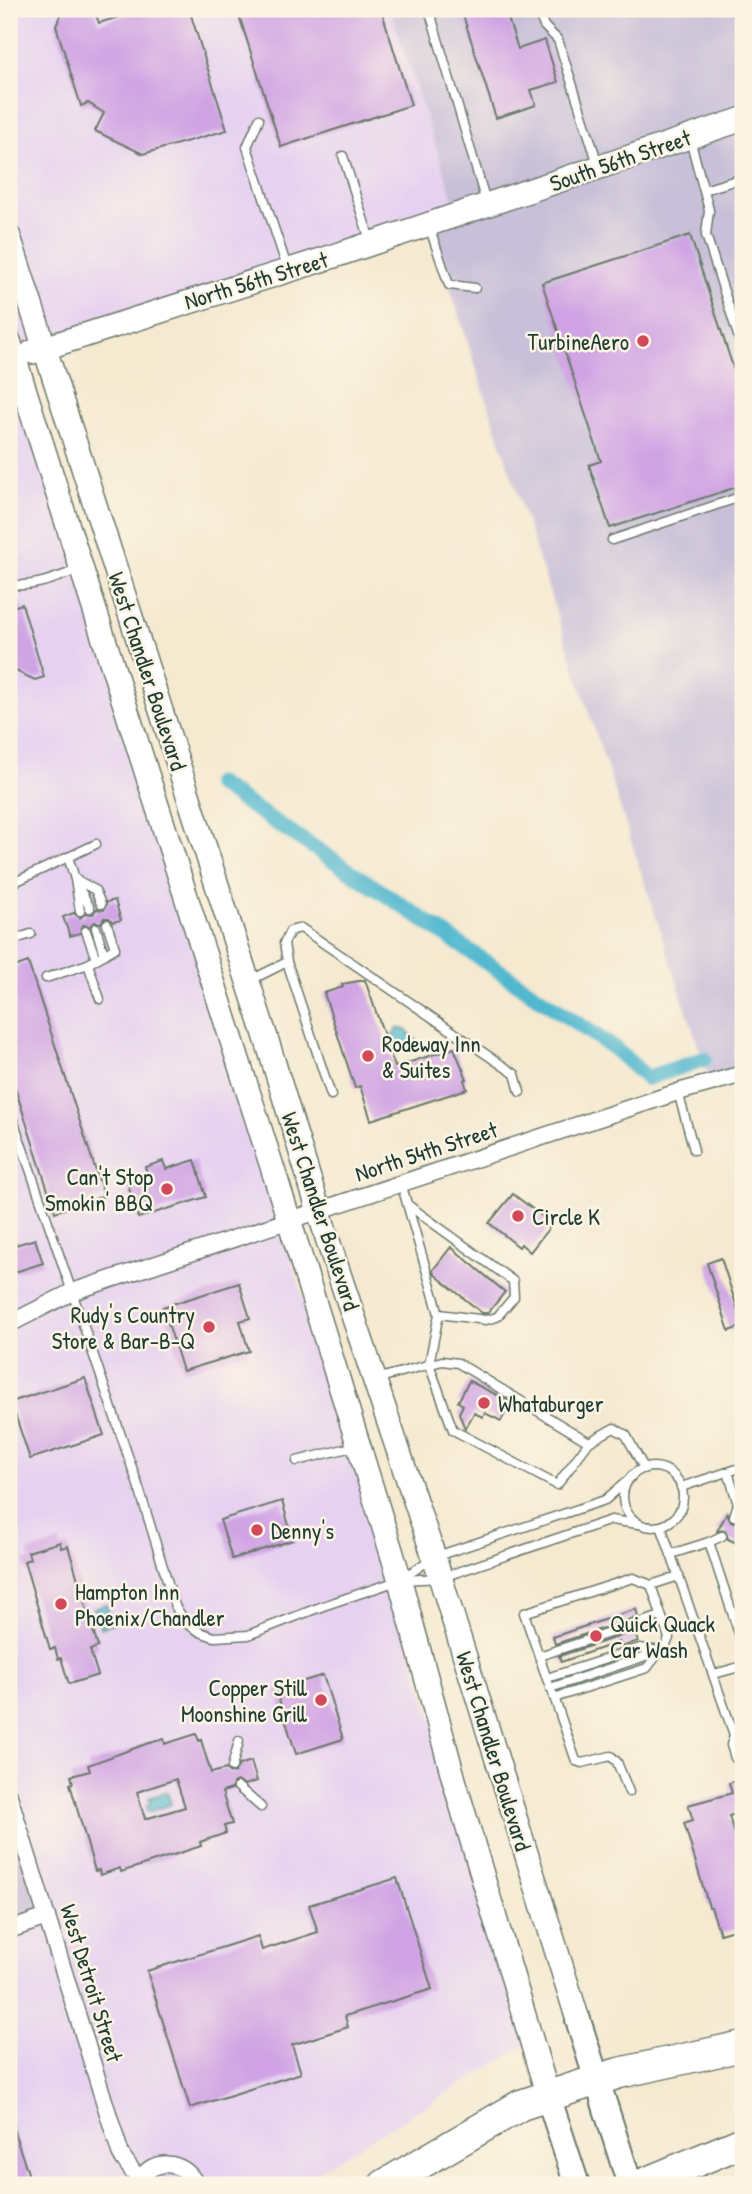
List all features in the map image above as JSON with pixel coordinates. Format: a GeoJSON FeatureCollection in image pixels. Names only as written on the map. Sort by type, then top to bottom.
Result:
{"type":"FeatureCollection","features":[{"type":"Feature","properties":{"kind":"highway"},"geometry":{"type":"LineString","coordinates":[[384,2185],[521,2105],[620,2073],[743,2046]]}},
{"type":"Feature","properties":{"kind":"highway"},"geometry":{"type":"LineString","coordinates":[[640,2185],[743,2142]]}},
{"type":"Feature","properties":{"kind":"main road","name":"South 56th Street"},"geometry":{"type":"LineString","coordinates":[[492,204],[743,119]]}},
{"type":"Feature","properties":{"kind":"main road","name":"North 56th Street"},"geometry":{"type":"LineString","coordinates":[[10,356],[45,348],[492,204]]}},
{"type":"Feature","properties":{"kind":"main road","name":"West Chandler Boulevard"},"geometry":{"type":"LineString","coordinates":[[9,237],[319,1210],[437,1567],[630,2185]]}},
{"type":"Feature","properties":{"kind":"main road","name":"West Chandler Boulevard"},"geometry":{"type":"LineString","coordinates":[[10,356],[82,568],[289,1220],[400,1580],[456,1787],[574,2176]]}},
{"type":"Feature","properties":{"kind":"main road"},"geometry":{"type":"LineString","coordinates":[[160,814],[180,830],[195,876],[222,901]]}},
{"type":"Feature","properties":{"kind":"street","name":"North 54th Street"},"geometry":{"type":"LineString","coordinates":[[9,1324],[72,1292],[678,1091],[743,1074]]}},
{"type":"Feature","properties":{"kind":"street","name":"West Detroit Street"},"geometry":{"type":"LineString","coordinates":[[9,1796],[121,2155],[139,2183],[151,2168],[169,2164],[186,2171],[196,2185]]}},
{"type":"Feature","properties":{"kind":"street"},"geometry":{"type":"LineString","coordinates":[[9,1930],[47,1917]]}},
{"type":"Feature","properties":{"kind":"lane"},"geometry":{"type":"LineString","coordinates":[[429,9],[492,204]]}},
{"type":"Feature","properties":{"kind":"lane"},"geometry":{"type":"LineString","coordinates":[[537,9],[544,26],[558,40],[598,167]]}},
{"type":"Feature","properties":{"kind":"lane"},"geometry":{"type":"LineString","coordinates":[[736,9],[743,30]]}},
{"type":"Feature","properties":{"kind":"lane"},"geometry":{"type":"LineString","coordinates":[[259,119],[247,147],[288,270]]}},
{"type":"Feature","properties":{"kind":"lane"},"geometry":{"type":"LineString","coordinates":[[690,136],[709,210],[706,235],[743,351]]}},
{"type":"Feature","properties":{"kind":"lane"},"geometry":{"type":"LineString","coordinates":[[343,156],[372,243]]}},
{"type":"Feature","properties":{"kind":"lane"},"geometry":{"type":"LineString","coordinates":[[704,190],[743,178]]}},
{"type":"Feature","properties":{"kind":"lane"},"geometry":{"type":"LineString","coordinates":[[429,224],[449,285],[475,288]]}},
{"type":"Feature","properties":{"kind":"lane"},"geometry":{"type":"LineString","coordinates":[[612,540],[743,496]]}},
{"type":"Feature","properties":{"kind":"lane"},"geometry":{"type":"LineString","coordinates":[[9,584],[20,586],[82,568]]}},
{"type":"Feature","properties":{"kind":"lane"},"geometry":{"type":"LineString","coordinates":[[15,882],[96,844]]}},
{"type":"Feature","properties":{"kind":"lane"},"geometry":{"type":"LineString","coordinates":[[68,857],[80,911]]}},
{"type":"Feature","properties":{"kind":"lane"},"geometry":{"type":"LineString","coordinates":[[75,879],[95,890],[101,904]]}},
{"type":"Feature","properties":{"kind":"lane"},"geometry":{"type":"LineString","coordinates":[[75,879],[90,908]]}},
{"type":"Feature","properties":{"kind":"lane"},"geometry":{"type":"LineString","coordinates":[[46,978],[92,962],[115,948],[107,924]]}},
{"type":"Feature","properties":{"kind":"lane"},"geometry":{"type":"LineString","coordinates":[[96,928],[104,955]]}},
{"type":"Feature","properties":{"kind":"lane"},"geometry":{"type":"LineString","coordinates":[[331,1095],[287,962],[285,943],[290,930],[301,928],[514,1074],[520,1092]]}},
{"type":"Feature","properties":{"kind":"lane"},"geometry":{"type":"LineString","coordinates":[[86,931],[100,999]]}},
{"type":"Feature","properties":{"kind":"lane"},"geometry":{"type":"LineString","coordinates":[[9,941],[31,934]]}},
{"type":"Feature","properties":{"kind":"lane"},"geometry":{"type":"LineString","coordinates":[[248,981],[287,962]]}},
{"type":"Feature","properties":{"kind":"lane"},"geometry":{"type":"LineString","coordinates":[[678,1091],[694,1150]]}},
{"type":"Feature","properties":{"kind":"lane"},"geometry":{"type":"LineString","coordinates":[[9,1108],[138,1485],[175,1606],[186,1622],[200,1632],[215,1637],[248,1635],[437,1567],[605,1500],[634,1472],[643,1468],[661,1467],[669,1471],[681,1487],[683,1496],[679,1511],[675,1518],[661,1526],[611,1520],[437,1567],[400,1580]]}},
{"type":"Feature","properties":{"kind":"lane"},"geometry":{"type":"LineString","coordinates":[[401,1183],[439,1314],[429,1364],[453,1430],[557,1485],[589,1442],[614,1428],[626,1435],[643,1468]]}},
{"type":"Feature","properties":{"kind":"lane"},"geometry":{"type":"LineString","coordinates":[[408,1205],[513,1282],[514,1297],[497,1317],[486,1320],[439,1314]]}},
{"type":"Feature","properties":{"kind":"lane"},"geometry":{"type":"LineString","coordinates":[[376,1379],[442,1361],[458,1363],[589,1442]]}},
{"type":"Feature","properties":{"kind":"lane"},"geometry":{"type":"LineString","coordinates":[[298,1461],[358,1445]]}},
{"type":"Feature","properties":{"kind":"lane"},"geometry":{"type":"LineString","coordinates":[[681,1487],[743,1467]]}},
{"type":"Feature","properties":{"kind":"lane"},"geometry":{"type":"LineString","coordinates":[[729,1472],[738,1504],[734,1516]]}},
{"type":"Feature","properties":{"kind":"lane"},"geometry":{"type":"LineString","coordinates":[[626,1482],[622,1493],[624,1505],[628,1514],[638,1524]]}},
{"type":"Feature","properties":{"kind":"lane"},"geometry":{"type":"LineString","coordinates":[[661,1526],[714,1674],[739,1734],[731,1745],[735,1758]]}},
{"type":"Feature","properties":{"kind":"lane"},"geometry":{"type":"LineString","coordinates":[[671,1554],[722,1536]]}},
{"type":"Feature","properties":{"kind":"lane"},"geometry":{"type":"LineString","coordinates":[[709,1542],[743,1646]]}},
{"type":"Feature","properties":{"kind":"lane"},"geometry":{"type":"LineString","coordinates":[[629,1792],[617,1762],[611,1756],[587,1762],[576,1761],[524,1612],[633,1578],[651,1585],[679,1576]]}},
{"type":"Feature","properties":{"kind":"lane"},"geometry":{"type":"LineString","coordinates":[[549,1683],[664,1650],[669,1638],[651,1585]]}},
{"type":"Feature","properties":{"kind":"lane"},"geometry":{"type":"LineString","coordinates":[[539,1656],[661,1616]]}},
{"type":"Feature","properties":{"kind":"lane"},"geometry":{"type":"LineString","coordinates":[[554,1698],[647,1668],[660,1651]]}},
{"type":"Feature","properties":{"kind":"lane"},"geometry":{"type":"LineString","coordinates":[[714,1674],[743,1666]]}},
{"type":"Feature","properties":{"kind":"lane"},"geometry":{"type":"LineString","coordinates":[[232,1767],[239,1741]]}},
{"type":"Feature","properties":{"kind":"lane"},"geometry":{"type":"LineString","coordinates":[[239,1787],[261,1807]]}},
{"type":"Feature","properties":{"kind":"shaded area"},"geometry":{"type":"Polygon","coordinates":[[[9,9],[390,9],[458,214],[15,358],[531,2042],[295,2185],[9,2185],[9,9]]]}},
{"type":"Feature","properties":{"kind":"shaded area"},"geometry":{"type":"Polygon","coordinates":[[[390,9],[743,9],[743,1074],[710,1082],[429,224],[458,214],[390,9]]]}},
{"type":"Feature","properties":{"kind":"shaded area"},"geometry":{"type":"Polygon","coordinates":[[[9,1796],[47,1917],[9,1929],[9,1796]]]}},
{"type":"Feature","properties":{"kind":"water"},"geometry":{"type":"Polygon","coordinates":[[[398,1028],[406,1030],[416,1040],[409,1051],[390,1040],[398,1028]]]}},
{"type":"Feature","properties":{"kind":"water"},"geometry":{"type":"Polygon","coordinates":[[[106,1604],[113,1623],[101,1628],[94,1608],[106,1604]]]}},
{"type":"Feature","properties":{"kind":"water"},"geometry":{"type":"Polygon","coordinates":[[[167,1792],[171,1804],[148,1812],[146,1806],[150,1804],[149,1798],[167,1792]]]}},
{"type":"Feature","properties":{"kind":"building"},"geometry":{"type":"Polygon","coordinates":[[[71,9],[94,9],[99,23],[144,9],[189,9],[227,130],[143,154],[95,131],[104,113],[88,103],[81,106],[56,26],[62,12],[71,9]]]}},
{"type":"Feature","properties":{"kind":"building"},"geometry":{"type":"Polygon","coordinates":[[[237,9],[381,9],[411,105],[281,147],[237,9]]]}},
{"type":"Feature","properties":{"kind":"building"},"geometry":{"type":"Polygon","coordinates":[[[461,9],[505,9],[518,49],[545,40],[558,82],[531,90],[536,105],[496,118],[461,9]]]}},
{"type":"Feature","properties":{"kind":"building","name":"TurbineAero"},"geometry":{"type":"Polygon","coordinates":[[[690,235],[743,398],[743,485],[610,528],[589,465],[601,461],[542,283],[690,235]]]}},
{"type":"Feature","properties":{"kind":"building"},"geometry":{"type":"Polygon","coordinates":[[[22,604],[44,677],[35,680],[9,668],[9,608],[22,604]]]}},
{"type":"Feature","properties":{"kind":"building"},"geometry":{"type":"Polygon","coordinates":[[[115,900],[121,920],[113,922],[104,918],[101,923],[83,925],[80,933],[70,936],[63,917],[74,913],[80,918],[86,913],[93,914],[96,909],[104,910],[107,902],[115,900]]]}},
{"type":"Feature","properties":{"kind":"building"},"geometry":{"type":"Polygon","coordinates":[[[28,962],[104,1196],[55,1212],[9,1069],[9,969],[28,962]]]}},
{"type":"Feature","properties":{"kind":"building","name":"Rodeway Inn & Suites"},"geometry":{"type":"Polygon","coordinates":[[[365,980],[395,1067],[454,1048],[467,1079],[464,1080],[467,1089],[371,1120],[360,1086],[355,1088],[324,993],[343,987],[342,984],[365,980]]]}},
{"type":"Feature","properties":{"kind":"building","name":"Can't Stop Smokin' BBQ"},"geometry":{"type":"Polygon","coordinates":[[[195,1160],[206,1197],[138,1218],[127,1181],[148,1175],[145,1167],[163,1161],[166,1169],[195,1160]]]}},
{"type":"Feature","properties":{"kind":"building","name":"Circle K"},"geometry":{"type":"Polygon","coordinates":[[[513,1194],[552,1224],[530,1252],[521,1244],[519,1247],[489,1223],[513,1194]]]}},
{"type":"Feature","properties":{"kind":"building"},"geometry":{"type":"Polygon","coordinates":[[[35,1239],[43,1263],[9,1274],[9,1247],[35,1239]]]}},
{"type":"Feature","properties":{"kind":"building","name":"Circle K"},"geometry":{"type":"Polygon","coordinates":[[[451,1247],[505,1292],[488,1313],[482,1313],[434,1274],[433,1270],[451,1247]]]}},
{"type":"Feature","properties":{"kind":"building"},"geometry":{"type":"Polygon","coordinates":[[[721,1258],[743,1326],[729,1331],[707,1263],[721,1258]]]}},
{"type":"Feature","properties":{"kind":"building"},"geometry":{"type":"Polygon","coordinates":[[[239,1283],[250,1318],[240,1321],[249,1351],[183,1371],[163,1307],[239,1283]]]}},
{"type":"Feature","properties":{"kind":"building"},"geometry":{"type":"Polygon","coordinates":[[[85,1378],[104,1435],[30,1459],[11,1402],[85,1378]]]}},
{"type":"Feature","properties":{"kind":"building"},"geometry":{"type":"Polygon","coordinates":[[[469,1381],[511,1402],[501,1421],[485,1413],[483,1417],[474,1413],[465,1429],[459,1413],[463,1405],[458,1402],[469,1381]]]}},
{"type":"Feature","properties":{"kind":"building","name":"Denny's"},"geometry":{"type":"Polygon","coordinates":[[[282,1501],[293,1540],[232,1559],[220,1520],[282,1501]]]}},
{"type":"Feature","properties":{"kind":"building"},"geometry":{"type":"Polygon","coordinates":[[[727,1513],[731,1522],[740,1519],[743,1521],[743,1546],[728,1539],[725,1530],[717,1531],[727,1513]]]}},
{"type":"Feature","properties":{"kind":"building","name":"Hampton Inn Phoenix/Chandler"},"geometry":{"type":"Polygon","coordinates":[[[60,1542],[61,1548],[68,1546],[98,1647],[90,1650],[98,1675],[69,1684],[61,1658],[58,1659],[55,1648],[50,1649],[24,1561],[30,1559],[28,1552],[60,1542]]]}},
{"type":"Feature","properties":{"kind":"building"},"geometry":{"type":"Polygon","coordinates":[[[636,1609],[638,1617],[555,1644],[553,1637],[636,1609]]]}},
{"type":"Feature","properties":{"kind":"building"},"geometry":{"type":"Polygon","coordinates":[[[642,1629],[643,1632],[636,1635],[638,1641],[622,1647],[619,1642],[561,1662],[559,1656],[642,1629]]]}},
{"type":"Feature","properties":{"kind":"building"},"geometry":{"type":"Polygon","coordinates":[[[323,1675],[343,1739],[296,1754],[276,1690],[323,1675]]]}},
{"type":"Feature","properties":{"kind":"building"},"geometry":{"type":"Polygon","coordinates":[[[196,1734],[199,1741],[201,1740],[211,1773],[226,1769],[234,1773],[239,1765],[251,1761],[257,1781],[245,1785],[237,1781],[233,1783],[232,1789],[222,1792],[232,1824],[224,1826],[226,1833],[200,1842],[201,1846],[121,1872],[120,1868],[100,1875],[99,1870],[95,1871],[70,1784],[73,1783],[71,1776],[90,1771],[88,1765],[146,1744],[164,1739],[165,1744],[196,1734]],[[176,1779],[137,1792],[145,1819],[185,1807],[176,1779]]]}},
{"type":"Feature","properties":{"kind":"building"},"geometry":{"type":"Polygon","coordinates":[[[743,1778],[743,1819],[739,1813],[729,1816],[743,1859],[743,1927],[720,1934],[709,1907],[684,1823],[693,1820],[688,1805],[732,1793],[729,1783],[743,1778]]]}},
{"type":"Feature","properties":{"kind":"building"},"geometry":{"type":"Polygon","coordinates":[[[397,1878],[432,1989],[345,2016],[348,2027],[292,2045],[301,2073],[190,2108],[147,1971],[258,1936],[262,1950],[318,1932],[309,1905],[397,1878]]]}},
{"type":"Feature","properties":{"kind":"building"},"geometry":{"type":"Polygon","coordinates":[[[11,2123],[32,2185],[9,2185],[11,2123]]]}},
{"type":"Feature","properties":{"kind":"waterway"},"geometry":{"type":"LineString","coordinates":[[217,784],[614,1048],[647,1078],[704,1059]]}},
{"type":"Feature","properties":{"kind":"place","name":"TurbineAero"},"geometry":{"type":"Point","coordinates":[643,341]}},
{"type":"Feature","properties":{"kind":"place","name":"Rodeway Inn & Suites"},"geometry":{"type":"Point","coordinates":[368,1056]}},
{"type":"Feature","properties":{"kind":"place","name":"Can't Stop Smokin' BBQ"},"geometry":{"type":"Point","coordinates":[167,1189]}},
{"type":"Feature","properties":{"kind":"place","name":"Circle K"},"geometry":{"type":"Point","coordinates":[518,1216]}},
{"type":"Feature","properties":{"kind":"place","name":"Rudy's Country Store & Bar-B-Q"},"geometry":{"type":"Point","coordinates":[209,1327]}},
{"type":"Feature","properties":{"kind":"place","name":"Whataburger"},"geometry":{"type":"Point","coordinates":[484,1403]}},
{"type":"Feature","properties":{"kind":"place","name":"Denny's"},"geometry":{"type":"Point","coordinates":[257,1530]}},
{"type":"Feature","properties":{"kind":"place","name":"Hampton Inn Phoenix/Chandler"},"geometry":{"type":"Point","coordinates":[61,1604]}},
{"type":"Feature","properties":{"kind":"place","name":"Quick Quack Car Wash"},"geometry":{"type":"Point","coordinates":[596,1636]}},
{"type":"Feature","properties":{"kind":"place","name":"Copper Still Moonshine Grill"},"geometry":{"type":"Point","coordinates":[321,1700]}}]}
